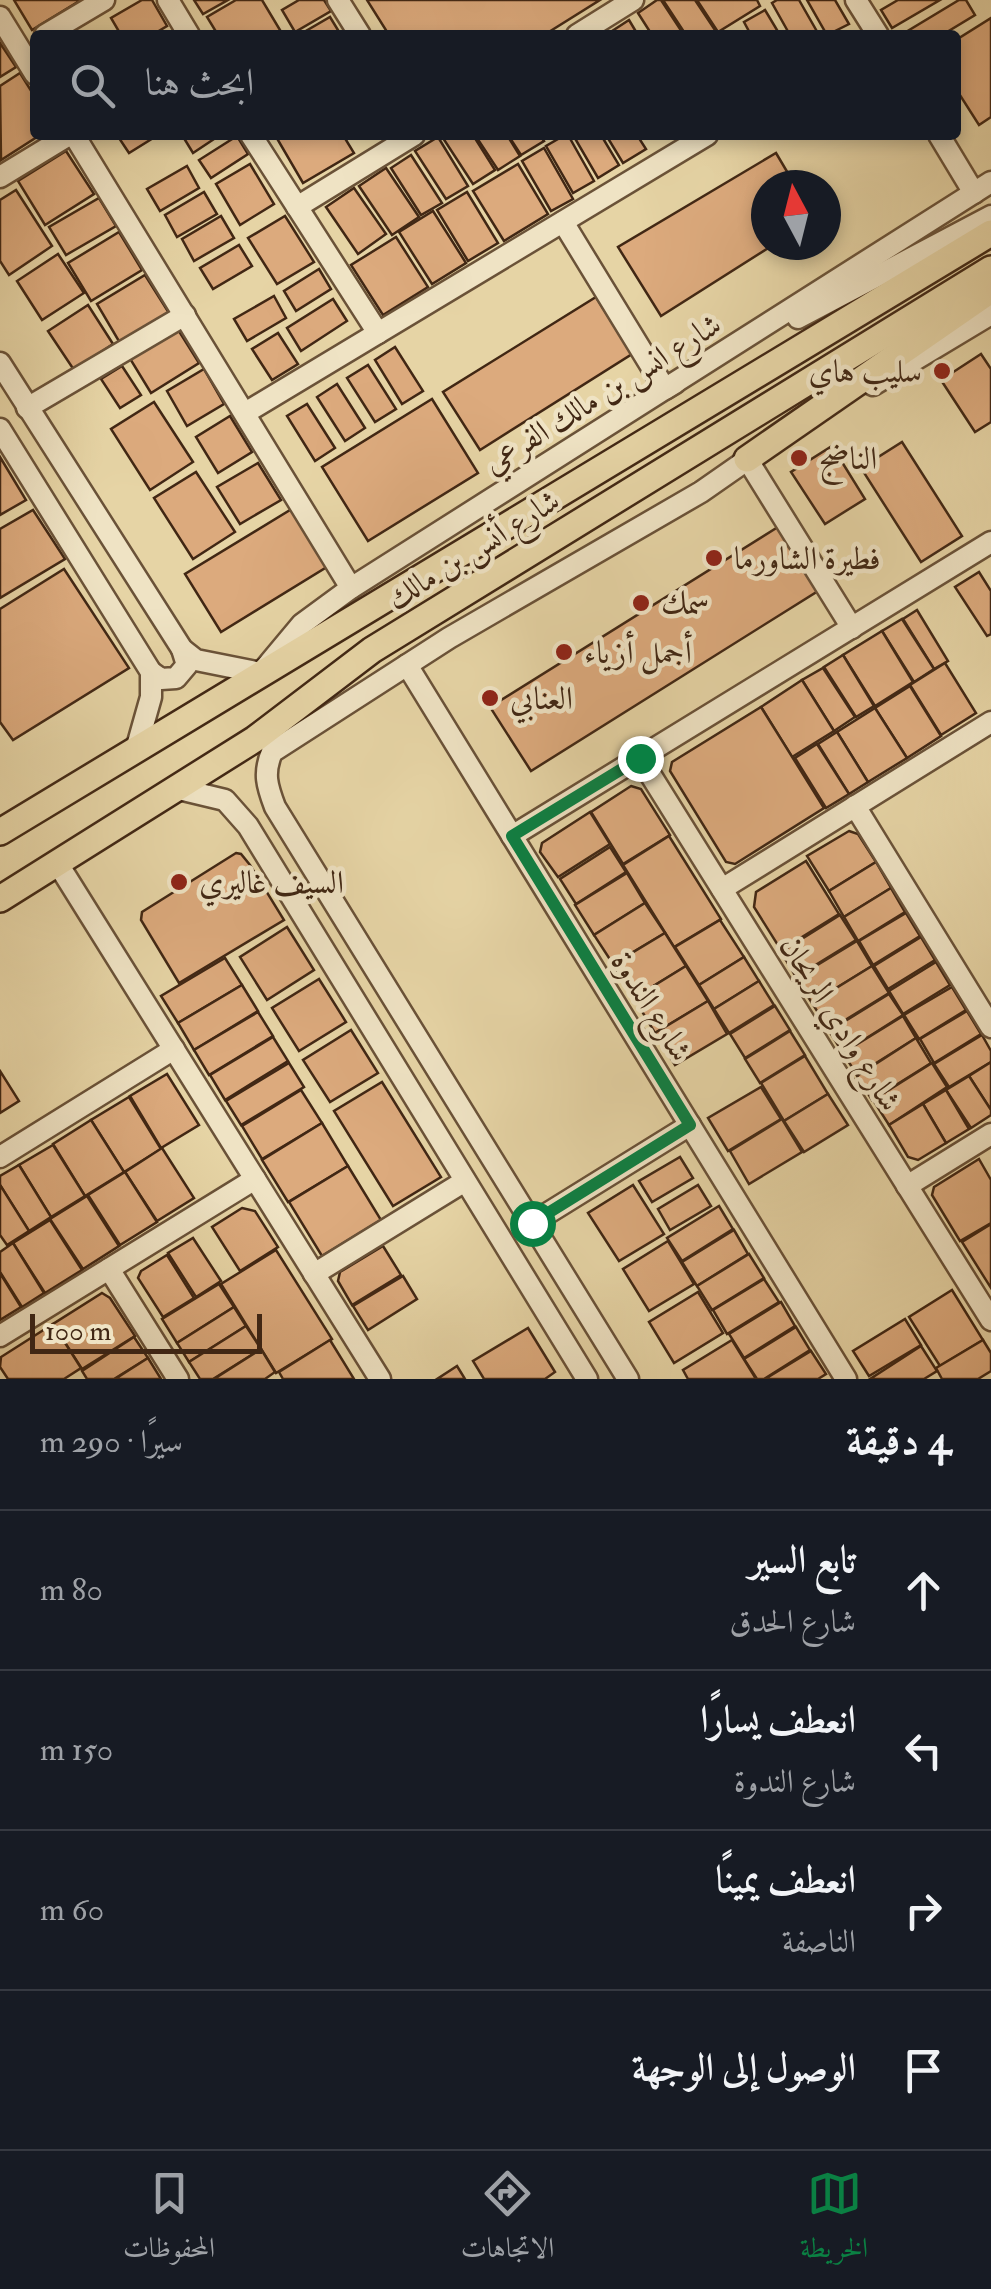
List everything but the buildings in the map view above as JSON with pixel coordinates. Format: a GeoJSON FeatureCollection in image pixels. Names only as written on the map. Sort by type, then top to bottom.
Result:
{"type":"FeatureCollection","features":[{"type":"Feature","properties":{"kind":"main road"},"geometry":{"type":"LineString","coordinates":[[0,832],[991,233]]}},
{"type":"Feature","properties":{"kind":"main road","name":"شارع أنس بن مالك"},"geometry":{"type":"LineString","coordinates":[[0,899],[255,738],[372,650],[991,269]]}},
{"type":"Feature","properties":{"kind":"main road"},"geometry":{"type":"LineString","coordinates":[[748,459],[991,290]]}},
{"type":"Feature","properties":{"kind":"street"},"geometry":{"type":"LineString","coordinates":[[53,30],[104,0]]}},
{"type":"Feature","properties":{"kind":"street"},"geometry":{"type":"LineString","coordinates":[[168,0],[186,30]]}},
{"type":"Feature","properties":{"kind":"street"},"geometry":{"type":"LineString","coordinates":[[338,0],[357,30]]}},
{"type":"Feature","properties":{"kind":"street"},"geometry":{"type":"LineString","coordinates":[[584,30],[634,0]]}},
{"type":"Feature","properties":{"kind":"street"},"geometry":{"type":"LineString","coordinates":[[856,0],[874,30]]}},
{"type":"Feature","properties":{"kind":"street"},"geometry":{"type":"LineString","coordinates":[[0,17],[28,45]]}},
{"type":"Feature","properties":{"kind":"street"},"geometry":{"type":"LineString","coordinates":[[0,177],[63,140]]}},
{"type":"Feature","properties":{"kind":"street"},"geometry":{"type":"LineString","coordinates":[[74,140],[351,588]]}},
{"type":"Feature","properties":{"kind":"street"},"geometry":{"type":"LineString","coordinates":[[255,140],[378,333]]}},
{"type":"Feature","properties":{"kind":"street"},"geometry":{"type":"LineString","coordinates":[[296,208],[406,140]]}},
{"type":"Feature","properties":{"kind":"street"},"geometry":{"type":"LineString","coordinates":[[245,413],[700,140]]}},
{"type":"Feature","properties":{"kind":"street"},"geometry":{"type":"LineString","coordinates":[[943,140],[982,188]]}},
{"type":"Feature","properties":{"kind":"street","name":"شارع انس بن مالك الفرعي"},"geometry":{"type":"LineString","coordinates":[[261,674],[302,624],[351,588],[982,188]]}},
{"type":"Feature","properties":{"kind":"street"},"geometry":{"type":"LineString","coordinates":[[563,222],[665,389],[991,216]]}},
{"type":"Feature","properties":{"kind":"street"},"geometry":{"type":"LineString","coordinates":[[628,1379],[275,807],[265,782],[266,766],[272,752],[449,638],[701,492],[748,459],[991,314]]}},
{"type":"Feature","properties":{"kind":"street"},"geometry":{"type":"LineString","coordinates":[[27,408],[184,315]]}},
{"type":"Feature","properties":{"kind":"street"},"geometry":{"type":"LineString","coordinates":[[0,363],[182,649],[187,665],[176,678],[161,679],[151,672],[0,429]]}},
{"type":"Feature","properties":{"kind":"street"},"geometry":{"type":"LineString","coordinates":[[748,459],[852,628]]}},
{"type":"Feature","properties":{"kind":"street"},"geometry":{"type":"LineString","coordinates":[[512,836],[991,542]]}},
{"type":"Feature","properties":{"kind":"street"},"geometry":{"type":"LineString","coordinates":[[255,738],[449,638]]}},
{"type":"Feature","properties":{"kind":"street"},"geometry":{"type":"LineString","coordinates":[[182,649],[196,660],[261,674]]}},
{"type":"Feature","properties":{"kind":"street","name":"شارع الندوة"},"geometry":{"type":"LineString","coordinates":[[407,665],[846,1379]]}},
{"type":"Feature","properties":{"kind":"street"},"geometry":{"type":"LineString","coordinates":[[136,750],[151,697],[151,672]]}},
{"type":"Feature","properties":{"kind":"street"},"geometry":{"type":"LineString","coordinates":[[722,889],[991,722]]}},
{"type":"Feature","properties":{"kind":"street","name":"شارع وادي الريحان"},"geometry":{"type":"LineString","coordinates":[[640,758],[989,1314]]}},
{"type":"Feature","properties":{"kind":"street"},"geometry":{"type":"LineString","coordinates":[[179,788],[225,800],[238,812],[587,1379]]}},
{"type":"Feature","properties":{"kind":"street"},"geometry":{"type":"LineString","coordinates":[[855,806],[991,1027]]}},
{"type":"Feature","properties":{"kind":"street"},"geometry":{"type":"LineString","coordinates":[[58,864],[380,1379]]}},
{"type":"Feature","properties":{"kind":"street"},"geometry":{"type":"LineString","coordinates":[[0,1156],[174,1050]]}},
{"type":"Feature","properties":{"kind":"street"},"geometry":{"type":"LineString","coordinates":[[532,1223],[690,1125]]}},
{"type":"Feature","properties":{"kind":"street"},"geometry":{"type":"LineString","coordinates":[[907,1186],[991,1134]]}},
{"type":"Feature","properties":{"kind":"street"},"geometry":{"type":"LineString","coordinates":[[0,1336],[254,1179]]}},
{"type":"Feature","properties":{"kind":"street"},"geometry":{"type":"LineString","coordinates":[[314,1274],[465,1181]]}},
{"type":"Feature","properties":{"kind":"street"},"geometry":{"type":"LineString","coordinates":[[109,1269],[178,1379]]}},
{"type":"Feature","properties":{"kind":"place","name":"سليب هاي"},"geometry":{"type":"Point","coordinates":[942,371]}},
{"type":"Feature","properties":{"kind":"place","name":"الناضج"},"geometry":{"type":"Point","coordinates":[799,458]}},
{"type":"Feature","properties":{"kind":"place","name":"فطيرة الشاورما"},"geometry":{"type":"Point","coordinates":[714,558]}},
{"type":"Feature","properties":{"kind":"place","name":"سمك"},"geometry":{"type":"Point","coordinates":[641,603]}},
{"type":"Feature","properties":{"kind":"place","name":"أجمل أزياء"},"geometry":{"type":"Point","coordinates":[564,652]}},
{"type":"Feature","properties":{"kind":"place","name":"العنابي"},"geometry":{"type":"Point","coordinates":[490,698]}},
{"type":"Feature","properties":{"kind":"place","name":"السيف غاليري"},"geometry":{"type":"Point","coordinates":[179,882]}},
{"type":"Feature","properties":{"kind":"route"},"geometry":{"type":"LineString","coordinates":[[532,1223],[690,1125],[512,836],[640,758]]}}]}
